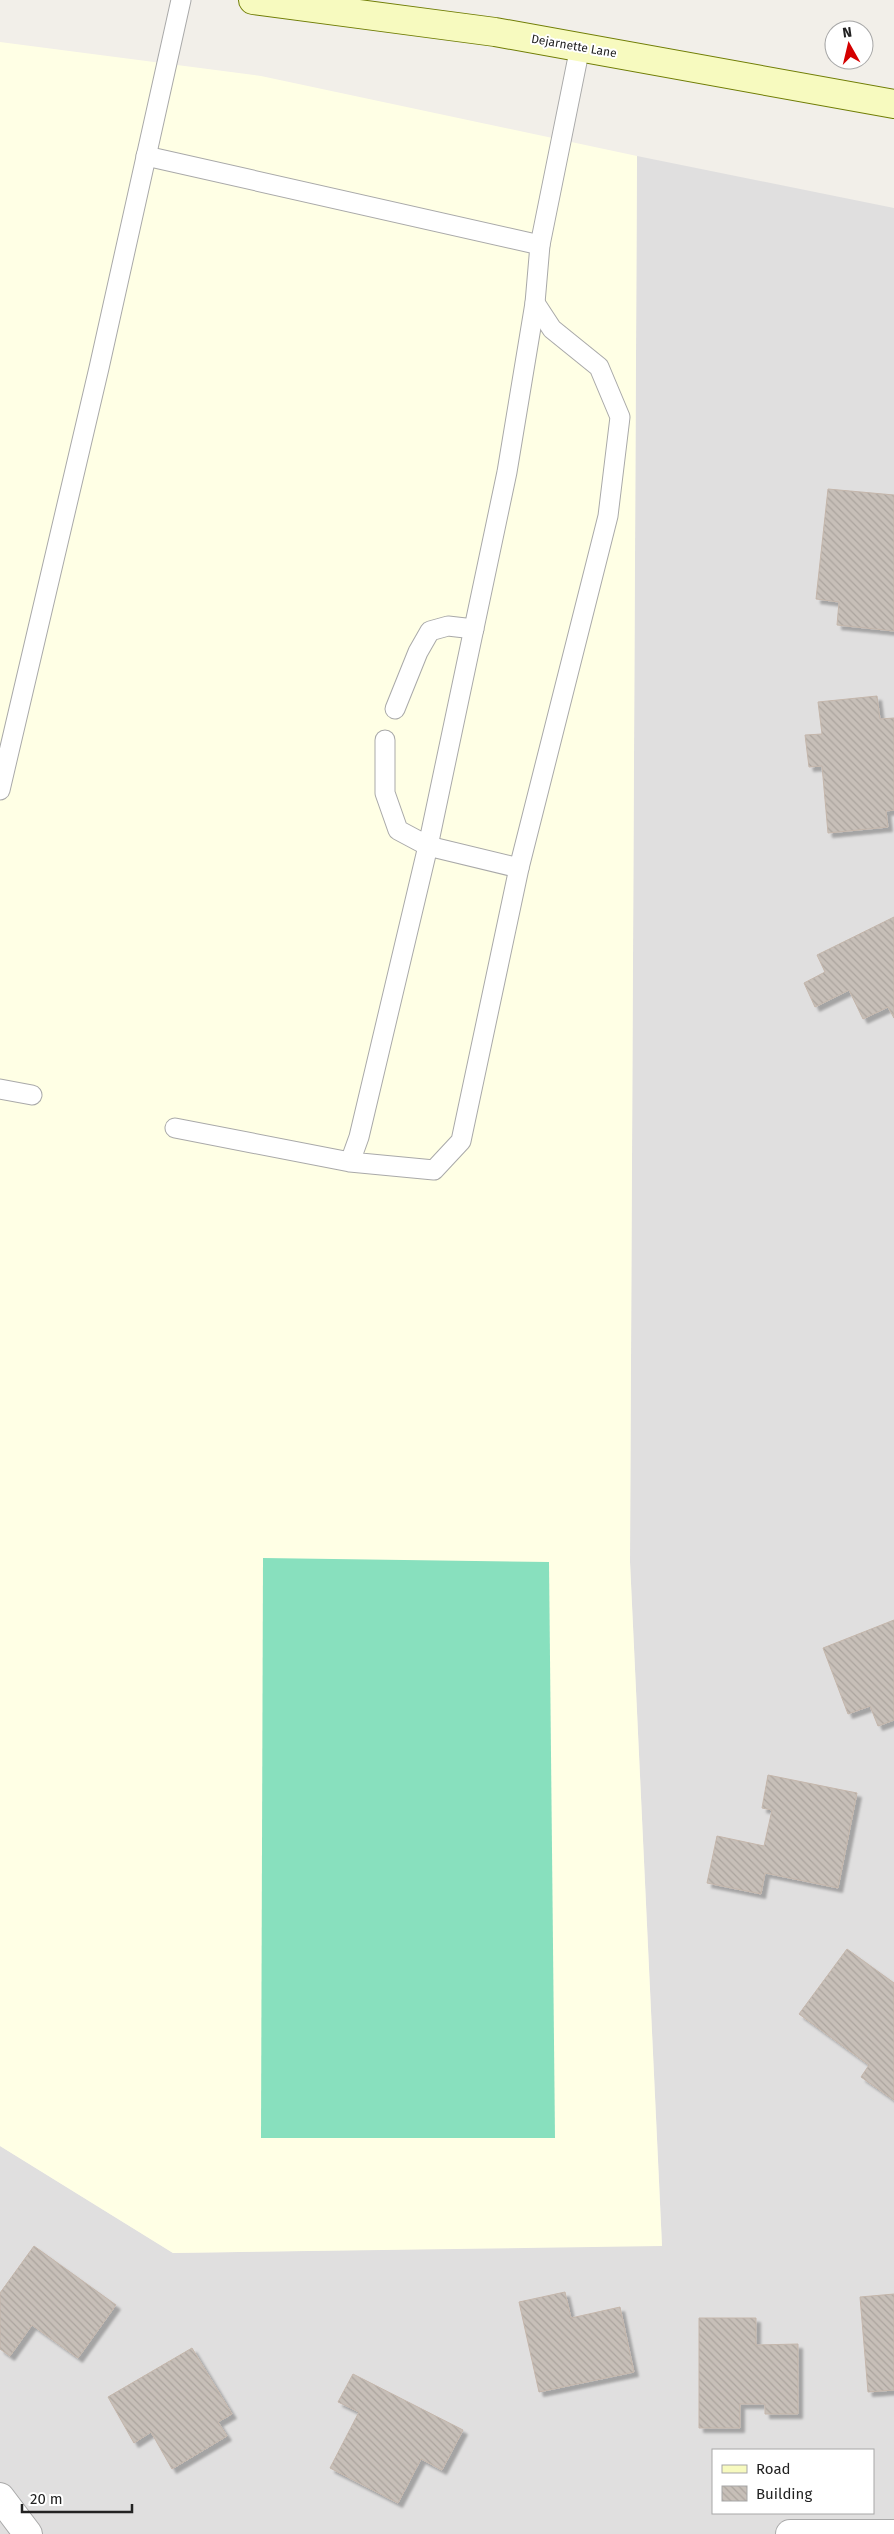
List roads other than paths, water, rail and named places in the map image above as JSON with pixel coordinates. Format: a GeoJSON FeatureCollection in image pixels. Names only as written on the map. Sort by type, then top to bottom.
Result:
{"type":"FeatureCollection","features":[{"type":"Feature","properties":{"kind":"main road","name":"Dejarnette Lane"},"geometry":{"type":"LineString","coordinates":[[253,0],[495,32],[894,104]]}},
{"type":"Feature","properties":{"kind":"street"},"geometry":{"type":"LineString","coordinates":[[0,2497],[28,2534]]}},
{"type":"Feature","properties":{"kind":"street"},"geometry":{"type":"LineString","coordinates":[[790,2534],[894,2534]]}},
{"type":"Feature","properties":{"kind":"lane"},"geometry":{"type":"LineString","coordinates":[[0,790],[99,368],[181,0]]}},
{"type":"Feature","properties":{"kind":"lane"},"geometry":{"type":"LineString","coordinates":[[350,1162],[359,1137],[428,846],[507,472],[535,303],[540,245],[580,48]]}},
{"type":"Feature","properties":{"kind":"lane"},"geometry":{"type":"LineString","coordinates":[[146,156],[540,245]]}},
{"type":"Feature","properties":{"kind":"lane"},"geometry":{"type":"LineString","coordinates":[[175,1128],[350,1162],[434,1170],[461,1141],[518,868],[608,516],[620,417],[599,367],[552,329],[535,303]]}},
{"type":"Feature","properties":{"kind":"lane"},"geometry":{"type":"LineString","coordinates":[[395,710],[418,652],[430,631],[448,626],[474,629]]}},
{"type":"Feature","properties":{"kind":"lane"},"geometry":{"type":"LineString","coordinates":[[385,740],[385,793],[398,830],[428,846],[518,868]]}},
{"type":"Feature","properties":{"kind":"lane"},"geometry":{"type":"LineString","coordinates":[[0,1089],[32,1095]]}}]}
